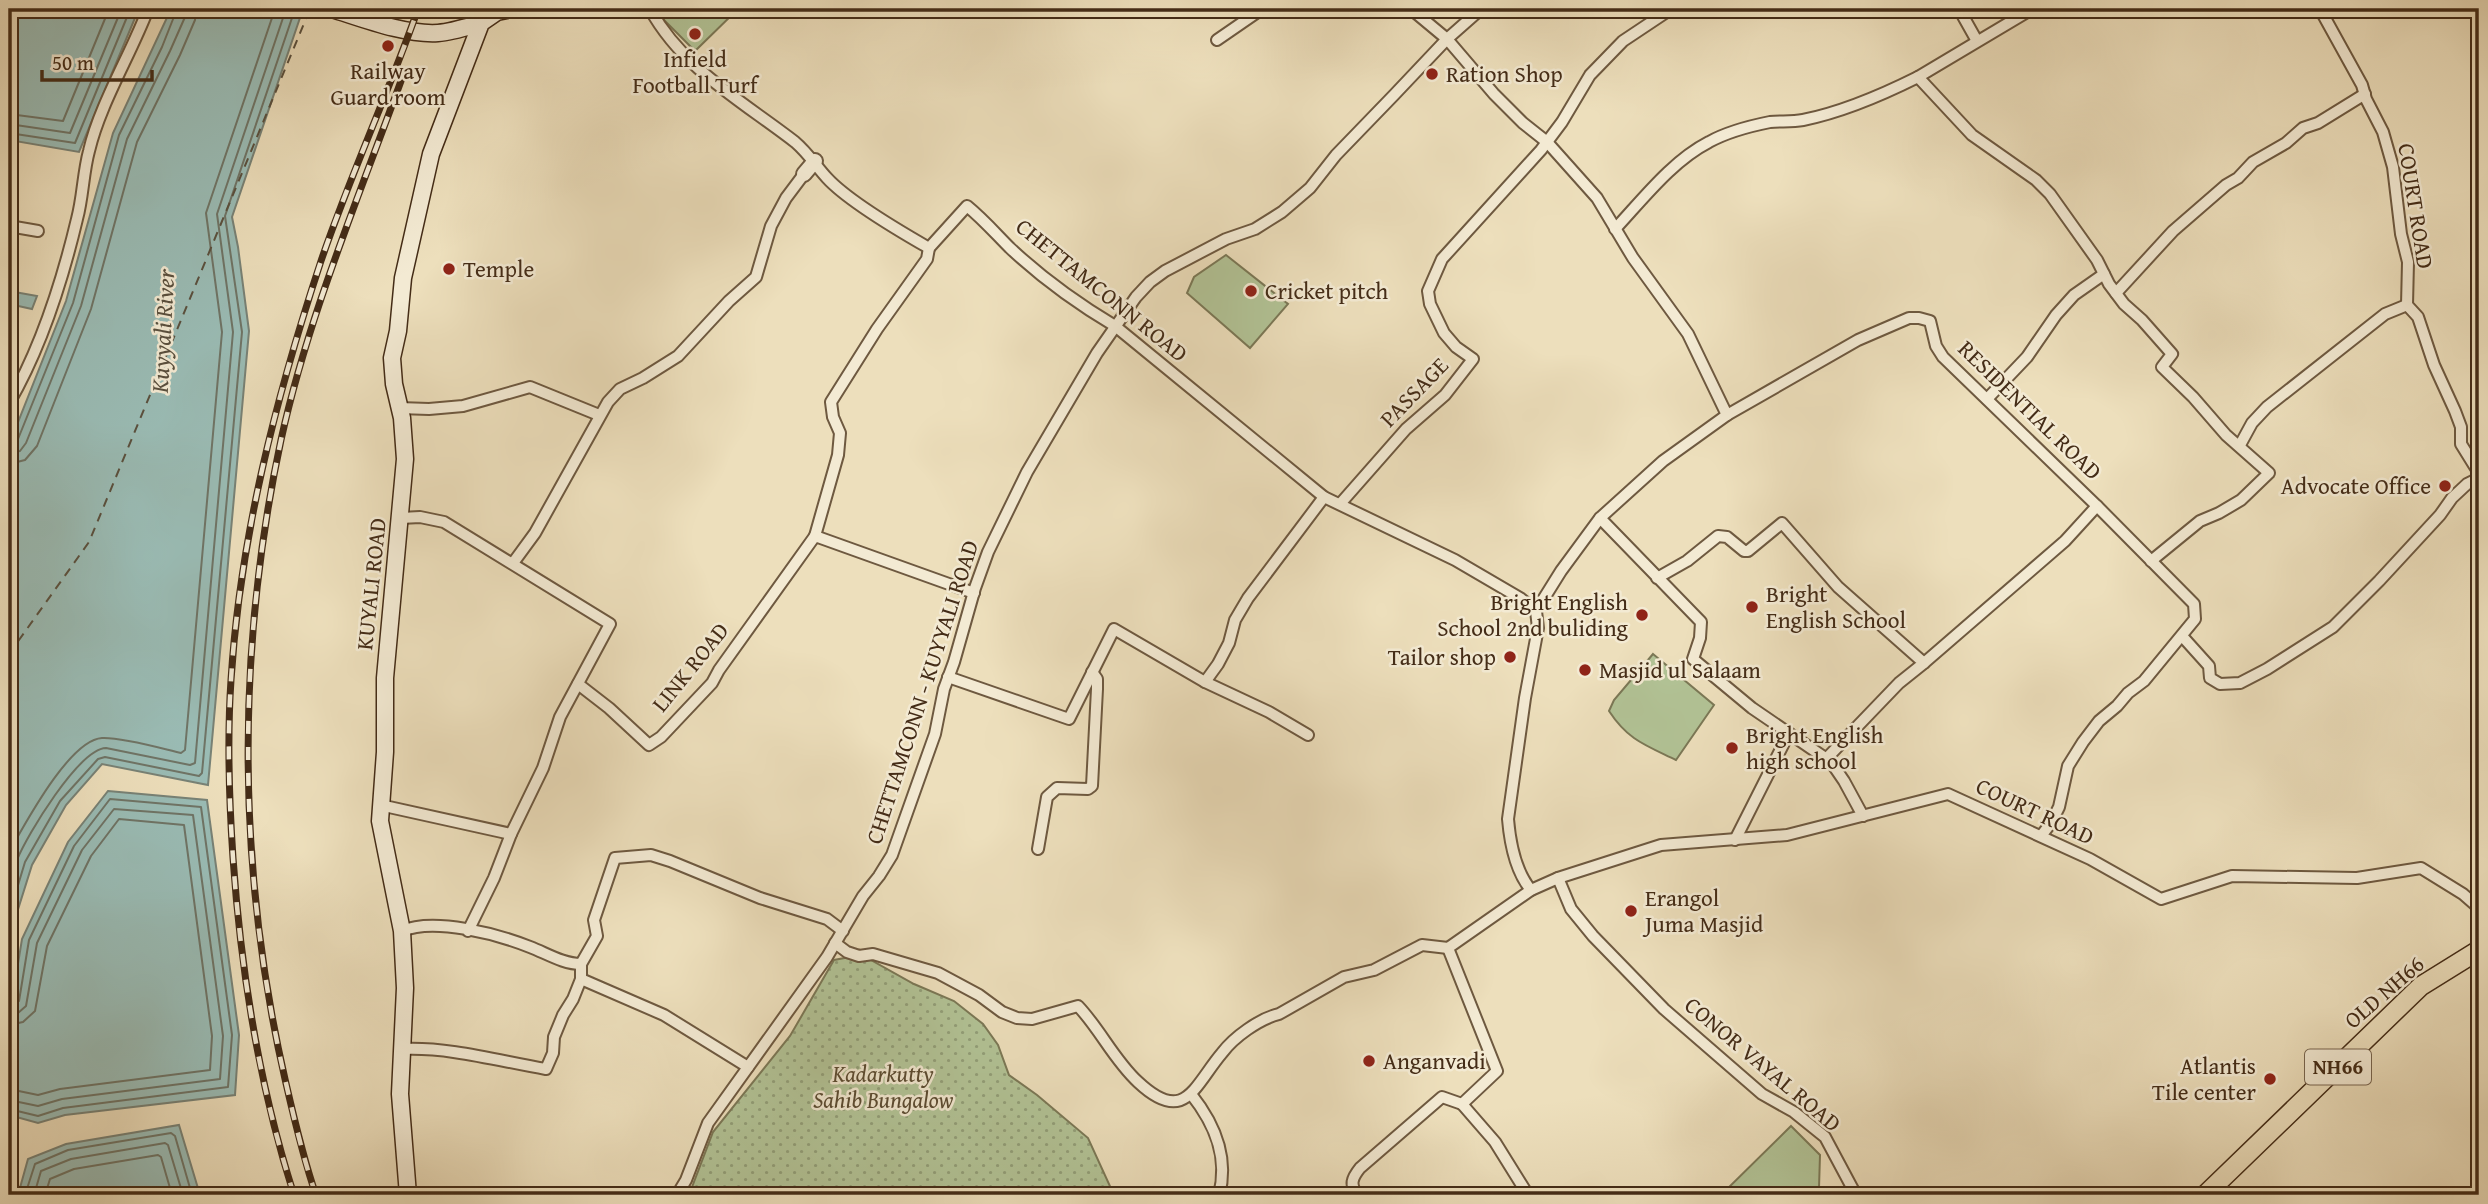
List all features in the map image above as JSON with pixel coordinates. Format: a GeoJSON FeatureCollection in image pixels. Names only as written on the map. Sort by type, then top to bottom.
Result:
{"type":"FeatureCollection","features":[{"type":"Feature","properties":{"kind":"main road"},"geometry":{"type":"LineString","coordinates":[[332,9],[420,32],[440,33],[481,23],[497,12],[511,9]]}},
{"type":"Feature","properties":{"kind":"main road","name":"KUYALI ROAD"},"geometry":{"type":"LineString","coordinates":[[408,1195],[400,1094],[405,988],[402,931],[380,821],[385,752],[385,678],[405,459],[393,358],[403,278],[431,154],[481,23]]}},
{"type":"Feature","properties":{"kind":"main road","name":"OLD NH66"},"geometry":{"type":"LineString","coordinates":[[2205,1195],[2421,986],[2479,950]]}},
{"type":"Feature","properties":{"kind":"street"},"geometry":{"type":"LineString","coordinates":[[9,403],[35,348],[60,281],[78,217],[89,150],[148,9]]}},
{"type":"Feature","properties":{"kind":"street"},"geometry":{"type":"LineString","coordinates":[[650,9],[680,50],[702,74],[796,143],[815,161],[827,179],[929,248]]}},
{"type":"Feature","properties":{"kind":"street"},"geometry":{"type":"LineString","coordinates":[[1217,40],[1262,9]]}},
{"type":"Feature","properties":{"kind":"street"},"geometry":{"type":"LineString","coordinates":[[1411,9],[1447,39],[1494,94],[1547,142],[1597,198],[1615,229],[1688,334],[1727,415],[1663,461],[1600,518],[1536,611],[1538,628],[1508,819],[1509,834],[1522,879],[1531,890]]}},
{"type":"Feature","properties":{"kind":"street","name":"CHETTAMCONN - KUYYALI ROAD"},"geometry":{"type":"LineString","coordinates":[[677,1195],[686,1180],[708,1123],[835,943],[863,896],[879,876],[898,840],[935,734],[948,677],[988,552],[1027,472],[1115,326],[1150,282],[1165,271],[1226,239],[1255,229],[1282,212],[1310,188],[1336,155],[1447,39],[1481,9]]}},
{"type":"Feature","properties":{"kind":"street"},"geometry":{"type":"LineString","coordinates":[[1547,142],[1590,75],[1622,41],[1671,9]]}},
{"type":"Feature","properties":{"kind":"street"},"geometry":{"type":"LineString","coordinates":[[1959,9],[1977,41]]}},
{"type":"Feature","properties":{"kind":"street"},"geometry":{"type":"LineString","coordinates":[[1615,229],[1657,184],[1709,142],[1770,122],[1801,120],[1841,110],[1918,76],[2032,9]]}},
{"type":"Feature","properties":{"kind":"street","name":"COURT ROAD"},"geometry":{"type":"LineString","coordinates":[[2320,9],[2362,85],[2365,97],[2383,132],[2393,167],[2401,234],[2408,262],[2407,305]]}},
{"type":"Feature","properties":{"kind":"street"},"geometry":{"type":"LineString","coordinates":[[1918,76],[1936,99],[1972,135],[2036,180],[2050,194],[2097,260],[2116,293],[2172,354],[2162,367],[2226,435],[2269,473],[2241,500],[2200,521],[2151,561]]}},
{"type":"Feature","properties":{"kind":"street"},"geometry":{"type":"LineString","coordinates":[[2116,293],[2174,231],[2226,185],[2238,178],[2253,162],[2286,143],[2303,128],[2318,123],[2365,97]]}},
{"type":"Feature","properties":{"kind":"street","name":"PASSAGE"},"geometry":{"type":"LineString","coordinates":[[1340,504],[1406,429],[1445,395],[1473,359],[1456,347],[1444,333],[1430,304],[1428,291],[1431,280],[1442,259],[1489,210],[1547,142]]}},
{"type":"Feature","properties":{"kind":"street"},"geometry":{"type":"LineString","coordinates":[[513,563],[535,533],[594,429],[599,415],[620,389],[678,356],[729,301],[756,277],[771,226],[786,198],[815,161]]}},
{"type":"Feature","properties":{"kind":"street","name":"CHETTAMCONN ROAD"},"geometry":{"type":"LineString","coordinates":[[929,248],[967,206],[1032,267],[1090,311],[1115,326],[1324,497],[1455,560],[1520,598],[1536,611]]}},
{"type":"Feature","properties":{"kind":"street"},"geometry":{"type":"LineString","coordinates":[[9,226],[38,230]]}},
{"type":"Feature","properties":{"kind":"street","name":"LINK ROAD"},"geometry":{"type":"LineString","coordinates":[[578,684],[649,745],[662,737],[712,684],[719,670],[815,536],[823,516],[838,455],[840,433],[832,417],[831,402],[877,329],[927,259],[929,248]]}},
{"type":"Feature","properties":{"kind":"street"},"geometry":{"type":"LineString","coordinates":[[1987,399],[2027,357],[2056,315],[2074,295],[2104,274]]}},
{"type":"Feature","properties":{"kind":"street"},"geometry":{"type":"LineString","coordinates":[[2182,636],[2209,666],[2210,678],[2220,684],[2239,683],[2267,669],[2340,621],[2440,515],[2452,498],[2479,476],[2461,444],[2461,428],[2434,365],[2418,317],[2407,305],[2385,314],[2267,407],[2252,424],[2240,445]]}},
{"type":"Feature","properties":{"kind":"street","name":"RESIDENTIAL ROAD"},"geometry":{"type":"LineString","coordinates":[[1727,415],[1846,346],[1909,318],[1930,321],[1936,346],[1943,357],[2194,604],[2194,619],[2182,636],[2144,681],[2099,721],[2067,766],[2059,807],[2052,823],[2041,836]]}},
{"type":"Feature","properties":{"kind":"street"},"geometry":{"type":"LineString","coordinates":[[400,408],[463,407],[530,387],[599,415]]}},
{"type":"Feature","properties":{"kind":"street"},"geometry":{"type":"LineString","coordinates":[[1205,682],[1229,643],[1235,620],[1248,598],[1324,497]]}},
{"type":"Feature","properties":{"kind":"street","name":"RESIDENTIAL ROAD"},"geometry":{"type":"LineString","coordinates":[[1826,759],[1899,683],[2065,541],[2097,506]]}},
{"type":"Feature","properties":{"kind":"street"},"geometry":{"type":"LineString","coordinates":[[401,518],[419,517],[444,522],[610,624],[561,717],[530,799],[511,834],[494,878],[468,931]]}},
{"type":"Feature","properties":{"kind":"street"},"geometry":{"type":"LineString","coordinates":[[1600,518],[1701,622],[1700,638],[1693,659],[1752,708],[1826,759],[1844,781],[1863,816]]}},
{"type":"Feature","properties":{"kind":"street"},"geometry":{"type":"LineString","coordinates":[[1657,578],[1687,561],[1718,536],[1727,537],[1744,551],[1748,551],[1782,523],[1838,587],[1924,663]]}},
{"type":"Feature","properties":{"kind":"street"},"geometry":{"type":"LineString","coordinates":[[815,536],[974,593]]}},
{"type":"Feature","properties":{"kind":"street"},"geometry":{"type":"LineString","coordinates":[[948,677],[1069,719],[1114,629],[1205,682],[1269,712],[1308,736]]}},
{"type":"Feature","properties":{"kind":"street"},"geometry":{"type":"LineString","coordinates":[[1038,849],[1047,797],[1058,788],[1088,789],[1092,786],[1097,679],[1092,672]]}},
{"type":"Feature","properties":{"kind":"street"},"geometry":{"type":"LineString","coordinates":[[1735,840],[1789,733]]}},
{"type":"Feature","properties":{"kind":"street","name":"COURT ROAD"},"geometry":{"type":"LineString","coordinates":[[1558,878],[1661,845],[1787,835],[1948,794],[2090,859],[2161,899],[2232,876],[2357,878],[2421,868],[2463,894],[2479,908]]}},
{"type":"Feature","properties":{"kind":"street"},"geometry":{"type":"LineString","coordinates":[[380,805],[511,834]]}},
{"type":"Feature","properties":{"kind":"street"},"geometry":{"type":"LineString","coordinates":[[403,1049],[420,1048],[546,1069],[553,1053],[554,1037],[581,979],[581,964],[592,949],[597,936],[594,920],[615,858],[651,855],[670,861],[760,898],[827,919],[843,931]]}},
{"type":"Feature","properties":{"kind":"street"},"geometry":{"type":"LineString","coordinates":[[835,943],[847,952],[859,956],[873,954],[938,973],[979,995],[1002,1012],[1017,1018],[1032,1018],[1078,1006],[1137,1081],[1167,1102],[1178,1101],[1191,1094],[1205,1079],[1223,1051],[1270,1017],[1345,977],[1374,970],[1422,945],[1448,948],[1531,890],[1558,878]]}},
{"type":"Feature","properties":{"kind":"street","name":"CONOR VAYAL ROAD"},"geometry":{"type":"LineString","coordinates":[[1558,878],[1571,909],[1593,936],[1664,1009],[1762,1094],[1794,1112],[1825,1137],[1856,1195]]}},
{"type":"Feature","properties":{"kind":"street"},"geometry":{"type":"LineString","coordinates":[[402,931],[435,924],[500,936],[562,960],[581,964]]}},
{"type":"Feature","properties":{"kind":"street"},"geometry":{"type":"LineString","coordinates":[[1448,948],[1497,1071],[1462,1104]]}},
{"type":"Feature","properties":{"kind":"street"},"geometry":{"type":"LineString","coordinates":[[581,979],[664,1015],[748,1067]]}},
{"type":"Feature","properties":{"kind":"street"},"geometry":{"type":"LineString","coordinates":[[1191,1094],[1202,1107],[1220,1144],[1224,1177],[1219,1195]]}},
{"type":"Feature","properties":{"kind":"street"},"geometry":{"type":"LineString","coordinates":[[1358,1195],[1352,1183],[1360,1168],[1442,1097],[1462,1104],[1495,1142],[1528,1195]]}},
{"type":"Feature","properties":{"kind":"green space","name":"Infield Football Turf"},"geometry":{"type":"Polygon","coordinates":[[[669,9],[738,9],[695,51],[661,17],[669,9]]]}},
{"type":"Feature","properties":{"kind":"green space"},"geometry":{"type":"Polygon","coordinates":[[[1226,255],[1288,304],[1250,348],[1187,293],[1194,277],[1226,255]]]}},
{"type":"Feature","properties":{"kind":"green space"},"geometry":{"type":"Polygon","coordinates":[[[1653,654],[1714,705],[1676,760],[1630,735],[1609,711],[1614,700],[1653,654]]]}},
{"type":"Feature","properties":{"kind":"green space","name":"Kadarkutty Sahib Bungalow"},"geometry":{"type":"Polygon","coordinates":[[[850,957],[869,959],[914,984],[954,1001],[983,1024],[998,1045],[1009,1075],[1088,1138],[1114,1195],[689,1195],[713,1132],[790,1036],[834,960],[850,957]]]}},
{"type":"Feature","properties":{"kind":"green space"},"geometry":{"type":"Polygon","coordinates":[[[1791,1126],[1820,1155],[1819,1188],[1826,1195],[1721,1195],[1791,1126]]]}},
{"type":"Feature","properties":{"kind":"water"},"geometry":{"type":"Polygon","coordinates":[[[9,9],[135,9],[135,18],[79,152],[9,140],[9,9]]]}},
{"type":"Feature","properties":{"kind":"water","name":"Kuyyali River"},"geometry":{"type":"Polygon","coordinates":[[[171,9],[303,9],[232,217],[249,331],[208,785],[102,764],[66,805],[32,865],[9,938],[9,445],[66,301],[113,133],[171,9]]]}},
{"type":"Feature","properties":{"kind":"water"},"geometry":{"type":"Polygon","coordinates":[[[9,291],[37,296],[32,309],[9,304],[9,291]]]}},
{"type":"Feature","properties":{"kind":"water"},"geometry":{"type":"Polygon","coordinates":[[[108,791],[207,800],[239,1035],[235,1095],[65,1115],[38,1123],[9,1115],[9,1019],[22,939],[68,842],[108,791]]]}},
{"type":"Feature","properties":{"kind":"water"},"geometry":{"type":"Polygon","coordinates":[[[179,1125],[200,1195],[18,1195],[28,1159],[66,1144],[179,1125]]]}},
{"type":"Feature","properties":{"kind":"ferry route"},"geometry":{"type":"LineString","coordinates":[[9,654],[89,542],[310,9]]}},
{"type":"Feature","properties":{"kind":"railway"},"geometry":{"type":"LineString","coordinates":[[294,1195],[261,1071],[236,901],[229,747],[236,627],[262,468],[289,364],[332,229],[418,9]]}},
{"type":"Feature","properties":{"kind":"railway"},"geometry":{"type":"LineString","coordinates":[[316,1195],[285,1079],[269,1000],[258,920],[248,760],[256,599],[266,519],[292,394],[319,303],[401,81]]}},
{"type":"Feature","properties":{"kind":"place","name":"Infield Football Turf"},"geometry":{"type":"Point","coordinates":[695,34]}},
{"type":"Feature","properties":{"kind":"place","name":"Railway Guard room"},"geometry":{"type":"Point","coordinates":[388,46]}},
{"type":"Feature","properties":{"kind":"place","name":"Ration Shop"},"geometry":{"type":"Point","coordinates":[1432,74]}},
{"type":"Feature","properties":{"kind":"place","name":"Temple"},"geometry":{"type":"Point","coordinates":[449,269]}},
{"type":"Feature","properties":{"kind":"place","name":"Cricket pitch"},"geometry":{"type":"Point","coordinates":[1251,291]}},
{"type":"Feature","properties":{"kind":"place","name":"Advocate Office"},"geometry":{"type":"Point","coordinates":[2445,486]}},
{"type":"Feature","properties":{"kind":"place","name":"Bright English School"},"geometry":{"type":"Point","coordinates":[1752,607]}},
{"type":"Feature","properties":{"kind":"place","name":"Bright English School 2nd buliding"},"geometry":{"type":"Point","coordinates":[1642,615]}},
{"type":"Feature","properties":{"kind":"place","name":"Tailor shop"},"geometry":{"type":"Point","coordinates":[1510,657]}},
{"type":"Feature","properties":{"kind":"place","name":"Masjid ul Salaam"},"geometry":{"type":"Point","coordinates":[1585,670]}},
{"type":"Feature","properties":{"kind":"place","name":"Bright English high school"},"geometry":{"type":"Point","coordinates":[1732,748]}},
{"type":"Feature","properties":{"kind":"place","name":"Erangol Juma Masjid"},"geometry":{"type":"Point","coordinates":[1631,911]}},
{"type":"Feature","properties":{"kind":"place","name":"Anganvadi"},"geometry":{"type":"Point","coordinates":[1369,1061]}},
{"type":"Feature","properties":{"kind":"place","name":"Atlantis Tile center"},"geometry":{"type":"Point","coordinates":[2270,1079]}}]}
